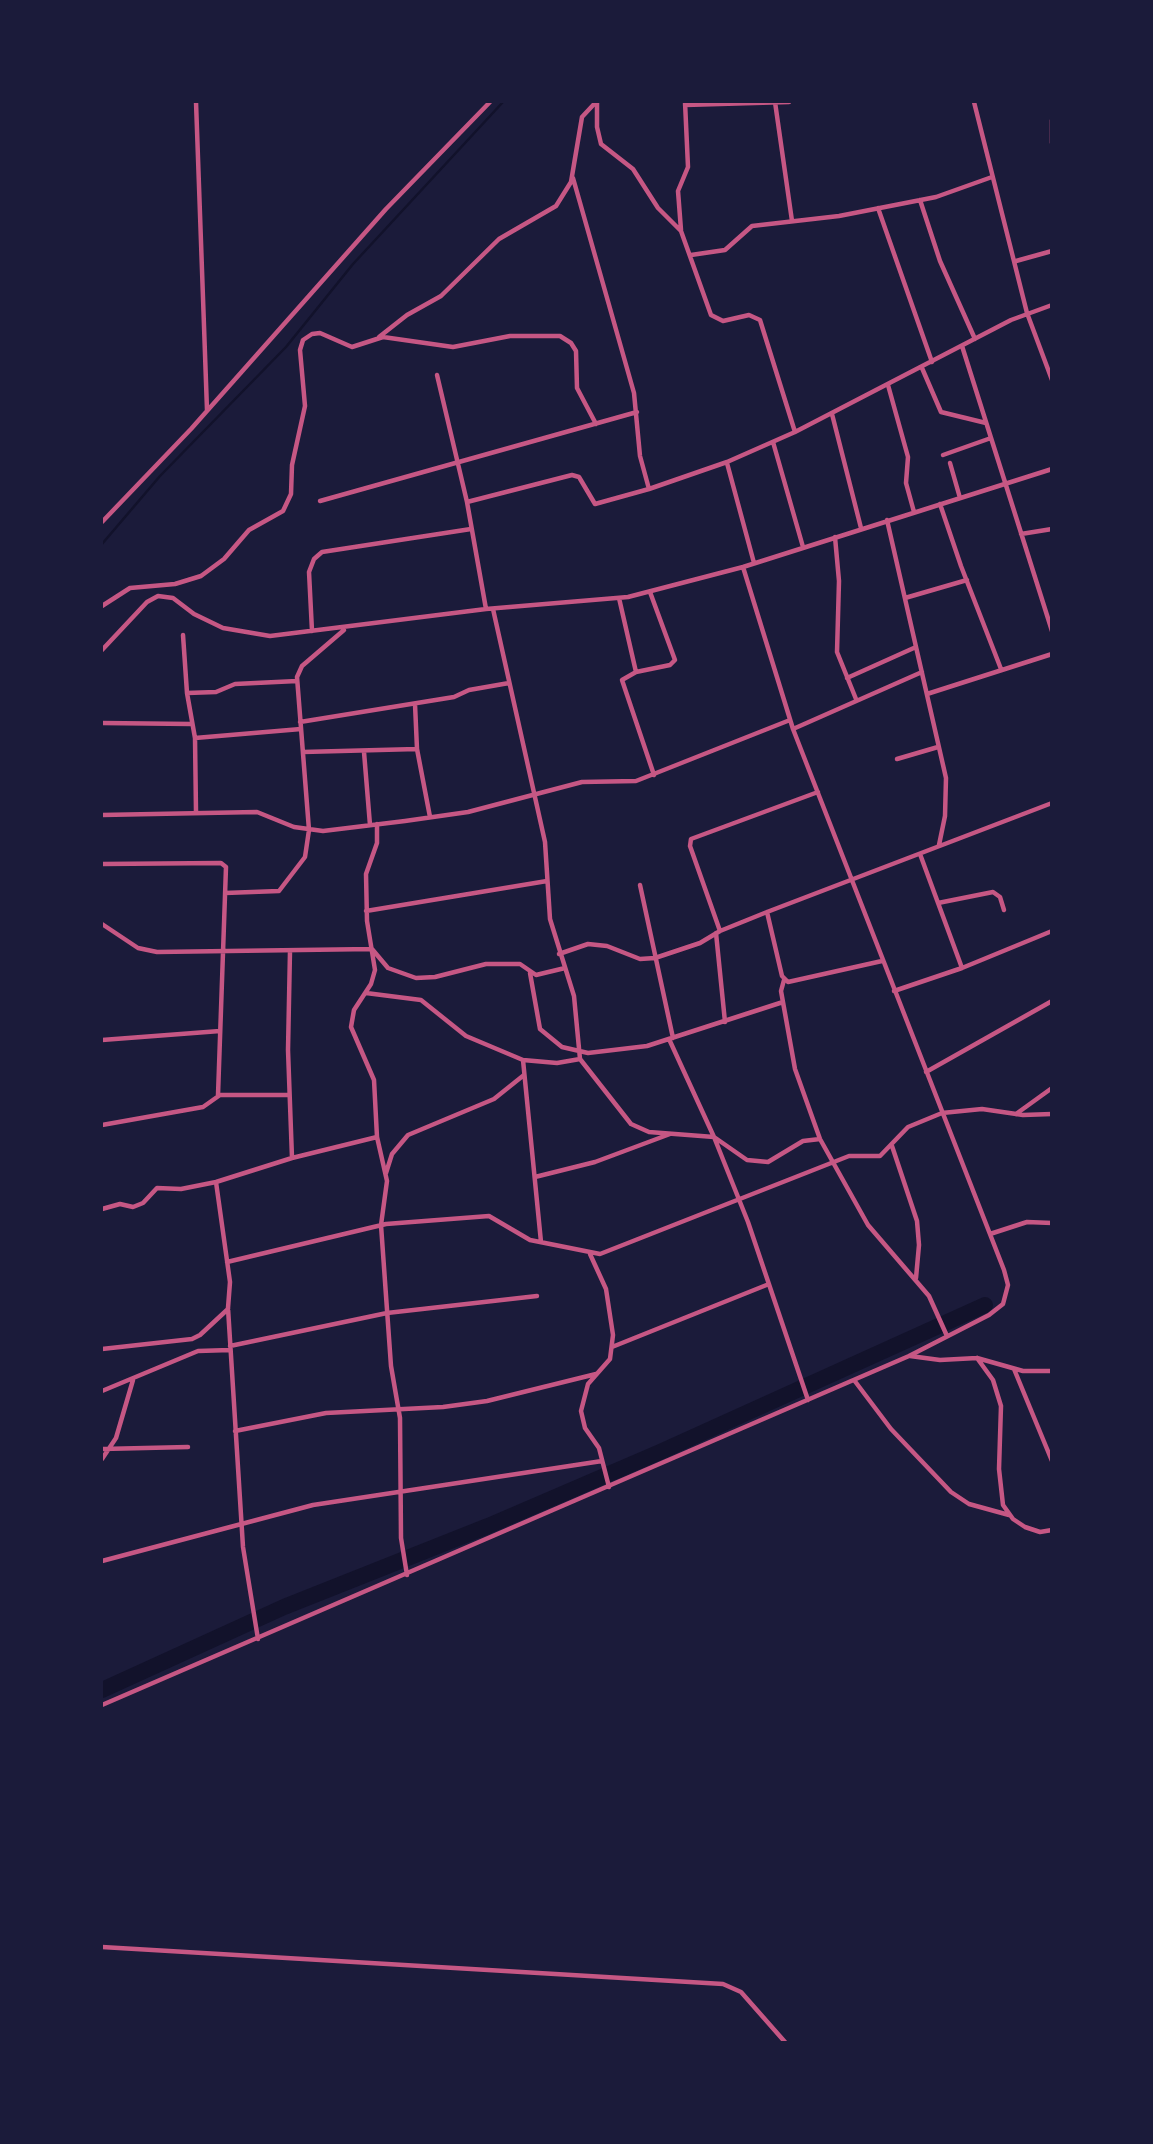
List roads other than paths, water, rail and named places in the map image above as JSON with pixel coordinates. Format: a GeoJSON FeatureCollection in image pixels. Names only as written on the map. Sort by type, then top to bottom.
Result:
{"type":"FeatureCollection","features":[{"type":"Feature","properties":{"kind":"street"},"geometry":{"type":"LineString","coordinates":[[196,102],[207,411]]}},
{"type":"Feature","properties":{"kind":"street"},"geometry":{"type":"LineString","coordinates":[[102,522],[207,411],[386,209],[490,102]]}},
{"type":"Feature","properties":{"kind":"street"},"geometry":{"type":"LineString","coordinates":[[102,606],[130,589],[193,579],[210,571],[231,553],[249,530],[275,518],[287,506],[291,494],[293,454],[305,406],[300,355],[303,340],[320,332],[345,345],[356,347],[379,337],[408,315],[442,296],[499,239],[556,206],[565,195],[572,174],[581,122],[597,102]]}},
{"type":"Feature","properties":{"kind":"street"},"geometry":{"type":"LineString","coordinates":[[597,102],[598,134],[604,148],[633,169],[658,208],[681,231]]}},
{"type":"Feature","properties":{"kind":"street"},"geometry":{"type":"LineString","coordinates":[[775,102],[792,220]]}},
{"type":"Feature","properties":{"kind":"street"},"geometry":{"type":"LineString","coordinates":[[789,102],[685,103],[688,167],[678,191],[681,231],[711,315],[723,321],[749,315],[760,320],[795,432]]}},
{"type":"Feature","properties":{"kind":"street"},"geometry":{"type":"LineString","coordinates":[[974,102],[1027,313],[1052,380]]}},
{"type":"Feature","properties":{"kind":"street"},"geometry":{"type":"LineString","coordinates":[[1052,120],[1052,143]]}},
{"type":"Feature","properties":{"kind":"street"},"geometry":{"type":"LineString","coordinates":[[572,174],[638,412],[640,456],[649,489]]}},
{"type":"Feature","properties":{"kind":"street"},"geometry":{"type":"LineString","coordinates":[[691,255],[729,248],[752,226],[920,200],[943,195],[992,177]]}},
{"type":"Feature","properties":{"kind":"street"},"geometry":{"type":"LineString","coordinates":[[920,200],[940,261],[975,339]]}},
{"type":"Feature","properties":{"kind":"street"},"geometry":{"type":"LineString","coordinates":[[878,208],[932,362]]}},
{"type":"Feature","properties":{"kind":"street"},"geometry":{"type":"LineString","coordinates":[[1016,261],[1052,251]]}},
{"type":"Feature","properties":{"kind":"street"},"geometry":{"type":"LineString","coordinates":[[467,502],[572,475],[579,477],[595,504],[727,463],[832,414],[1027,313],[1052,305]]}},
{"type":"Feature","properties":{"kind":"street"},"geometry":{"type":"LineString","coordinates":[[379,337],[453,346],[523,334],[564,337],[576,351],[577,388],[596,424]]}},
{"type":"Feature","properties":{"kind":"street"},"geometry":{"type":"LineString","coordinates":[[962,346],[1052,631]]}},
{"type":"Feature","properties":{"kind":"street"},"geometry":{"type":"LineString","coordinates":[[922,368],[941,412],[986,423]]}},
{"type":"Feature","properties":{"kind":"street"},"geometry":{"type":"LineString","coordinates":[[437,375],[545,842],[550,919],[576,1009],[580,1059],[625,1119],[644,1130],[714,1137],[747,1160],[760,1164],[772,1160],[803,1141],[820,1139]]}},
{"type":"Feature","properties":{"kind":"street"},"geometry":{"type":"LineString","coordinates":[[888,385],[908,457],[906,483],[914,512]]}},
{"type":"Feature","properties":{"kind":"street"},"geometry":{"type":"LineString","coordinates":[[320,500],[638,412]]}},
{"type":"Feature","properties":{"kind":"street"},"geometry":{"type":"LineString","coordinates":[[832,414],[861,528]]}},
{"type":"Feature","properties":{"kind":"street"},"geometry":{"type":"LineString","coordinates":[[943,455],[990,438]]}},
{"type":"Feature","properties":{"kind":"street"},"geometry":{"type":"LineString","coordinates":[[773,442],[803,547]]}},
{"type":"Feature","properties":{"kind":"street"},"geometry":{"type":"LineString","coordinates":[[727,463],[754,563]]}},
{"type":"Feature","properties":{"kind":"street"},"geometry":{"type":"LineString","coordinates":[[950,463],[960,498]]}},
{"type":"Feature","properties":{"kind":"street"},"geometry":{"type":"LineString","coordinates":[[166,596],[203,620],[234,632],[270,636],[489,609],[619,598],[743,567],[1052,469]]}},
{"type":"Feature","properties":{"kind":"street"},"geometry":{"type":"LineString","coordinates":[[940,504],[1002,669]]}},
{"type":"Feature","properties":{"kind":"street"},"geometry":{"type":"LineString","coordinates":[[887,520],[939,747],[946,791],[939,846]]}},
{"type":"Feature","properties":{"kind":"street"},"geometry":{"type":"LineString","coordinates":[[312,631],[309,572],[314,559],[322,551],[471,528]]}},
{"type":"Feature","properties":{"kind":"street"},"geometry":{"type":"LineString","coordinates":[[1021,534],[1052,529]]}},
{"type":"Feature","properties":{"kind":"street"},"geometry":{"type":"LineString","coordinates":[[835,537],[839,581],[835,642],[856,699]]}},
{"type":"Feature","properties":{"kind":"street"},"geometry":{"type":"LineString","coordinates":[[102,1705],[909,1356],[989,1315],[1003,1304],[1008,1284],[793,729],[743,567]]}},
{"type":"Feature","properties":{"kind":"street"},"geometry":{"type":"LineString","coordinates":[[905,598],[967,580]]}},
{"type":"Feature","properties":{"kind":"street"},"geometry":{"type":"LineString","coordinates":[[166,585],[166,596]]}},
{"type":"Feature","properties":{"kind":"street"},"geometry":{"type":"LineString","coordinates":[[650,592],[676,658],[670,665],[636,672],[622,680],[654,775]]}},
{"type":"Feature","properties":{"kind":"street"},"geometry":{"type":"LineString","coordinates":[[102,650],[147,602],[166,596]]}},
{"type":"Feature","properties":{"kind":"street"},"geometry":{"type":"LineString","coordinates":[[619,598],[636,672]]}},
{"type":"Feature","properties":{"kind":"street"},"geometry":{"type":"LineString","coordinates":[[225,893],[272,892],[281,889],[303,862],[309,830],[297,681],[302,666],[346,628]]}},
{"type":"Feature","properties":{"kind":"street"},"geometry":{"type":"LineString","coordinates":[[183,635],[187,693],[195,738],[196,812]]}},
{"type":"Feature","properties":{"kind":"street"},"geometry":{"type":"LineString","coordinates":[[847,678],[916,647]]}},
{"type":"Feature","properties":{"kind":"street"},"geometry":{"type":"LineString","coordinates":[[927,694],[1052,654]]}},
{"type":"Feature","properties":{"kind":"street"},"geometry":{"type":"LineString","coordinates":[[793,729],[922,672]]}},
{"type":"Feature","properties":{"kind":"street"},"geometry":{"type":"LineString","coordinates":[[187,693],[216,692],[235,684],[297,681]]}},
{"type":"Feature","properties":{"kind":"street"},"geometry":{"type":"LineString","coordinates":[[300,722],[415,704],[509,683]]}},
{"type":"Feature","properties":{"kind":"street"},"geometry":{"type":"LineString","coordinates":[[415,704],[417,749],[430,817]]}},
{"type":"Feature","properties":{"kind":"street"},"geometry":{"type":"LineString","coordinates":[[102,815],[263,813],[309,830],[430,817],[468,811],[582,782],[626,782],[654,775],[790,720]]}},
{"type":"Feature","properties":{"kind":"street"},"geometry":{"type":"LineString","coordinates":[[102,723],[191,724]]}},
{"type":"Feature","properties":{"kind":"street"},"geometry":{"type":"LineString","coordinates":[[195,738],[301,729]]}},
{"type":"Feature","properties":{"kind":"street"},"geometry":{"type":"LineString","coordinates":[[897,759],[939,747]]}},
{"type":"Feature","properties":{"kind":"street"},"geometry":{"type":"LineString","coordinates":[[303,752],[417,749]]}},
{"type":"Feature","properties":{"kind":"street"},"geometry":{"type":"LineString","coordinates":[[364,752],[370,825]]}},
{"type":"Feature","properties":{"kind":"street"},"geometry":{"type":"LineString","coordinates":[[725,1022],[718,932],[690,846],[691,839],[818,792]]}},
{"type":"Feature","properties":{"kind":"street"},"geometry":{"type":"LineString","coordinates":[[559,954],[574,946],[588,944],[607,946],[640,959],[655,958],[700,943],[718,932],[767,912],[1052,803]]}},
{"type":"Feature","properties":{"kind":"street"},"geometry":{"type":"LineString","coordinates":[[377,824],[377,843],[366,874],[366,911],[374,976],[354,1010],[351,1027],[374,1080],[377,1137],[385,1174],[387,1196],[381,1225],[392,1376],[398,1408],[401,1538],[407,1575]]}},
{"type":"Feature","properties":{"kind":"street"},"geometry":{"type":"LineString","coordinates":[[920,854],[962,968]]}},
{"type":"Feature","properties":{"kind":"street"},"geometry":{"type":"LineString","coordinates":[[102,864],[221,863],[227,869],[218,1095]]}},
{"type":"Feature","properties":{"kind":"street"},"geometry":{"type":"LineString","coordinates":[[366,911],[547,881]]}},
{"type":"Feature","properties":{"kind":"street"},"geometry":{"type":"LineString","coordinates":[[640,885],[671,1039],[739,1199],[808,1400]]}},
{"type":"Feature","properties":{"kind":"street"},"geometry":{"type":"LineString","coordinates":[[938,903],[993,892],[1000,897],[1004,910]]}},
{"type":"Feature","properties":{"kind":"street"},"geometry":{"type":"LineString","coordinates":[[767,912],[784,980],[781,989],[800,1088],[820,1139],[872,1230],[916,1278],[934,1305],[947,1336]]}},
{"type":"Feature","properties":{"kind":"street"},"geometry":{"type":"LineString","coordinates":[[102,924],[138,948],[149,951],[372,949]]}},
{"type":"Feature","properties":{"kind":"street"},"geometry":{"type":"LineString","coordinates":[[894,991],[962,968],[1052,931]]}},
{"type":"Feature","properties":{"kind":"street"},"geometry":{"type":"LineString","coordinates":[[372,949],[388,968],[416,978],[499,963],[520,964],[530,972],[540,974],[565,968]]}},
{"type":"Feature","properties":{"kind":"street"},"geometry":{"type":"LineString","coordinates":[[290,951],[289,1095],[292,1157]]}},
{"type":"Feature","properties":{"kind":"street"},"geometry":{"type":"LineString","coordinates":[[784,980],[793,981],[882,961]]}},
{"type":"Feature","properties":{"kind":"street"},"geometry":{"type":"LineString","coordinates":[[530,972],[540,1029],[554,1043],[578,1052],[604,1052],[671,1039],[783,1002]]}},
{"type":"Feature","properties":{"kind":"street"},"geometry":{"type":"LineString","coordinates":[[365,993],[421,1000],[466,1036],[523,1060],[557,1063],[580,1059]]}},
{"type":"Feature","properties":{"kind":"street"},"geometry":{"type":"LineString","coordinates":[[926,1072],[1052,1001]]}},
{"type":"Feature","properties":{"kind":"street"},"geometry":{"type":"LineString","coordinates":[[102,1040],[220,1031]]}},
{"type":"Feature","properties":{"kind":"street"},"geometry":{"type":"LineString","coordinates":[[523,1060],[541,1242]]}},
{"type":"Feature","properties":{"kind":"street"},"geometry":{"type":"LineString","coordinates":[[385,1174],[396,1149],[408,1135],[494,1099],[524,1074]]}},
{"type":"Feature","properties":{"kind":"street"},"geometry":{"type":"LineString","coordinates":[[1016,1114],[1052,1088]]}},
{"type":"Feature","properties":{"kind":"street"},"geometry":{"type":"LineString","coordinates":[[102,1125],[203,1107],[218,1095],[289,1095]]}},
{"type":"Feature","properties":{"kind":"street"},"geometry":{"type":"LineString","coordinates":[[227,1262],[381,1225],[489,1216],[523,1237],[590,1254],[610,1252],[849,1156],[876,1157],[908,1127],[942,1113],[982,1109],[1016,1114],[1052,1114]]}},
{"type":"Feature","properties":{"kind":"street"},"geometry":{"type":"LineString","coordinates":[[535,1177],[608,1157],[672,1133]]}},
{"type":"Feature","properties":{"kind":"street"},"geometry":{"type":"LineString","coordinates":[[102,1209],[120,1204],[131,1208],[140,1205],[157,1188],[181,1189],[215,1182],[292,1157],[377,1137]]}},
{"type":"Feature","properties":{"kind":"street"},"geometry":{"type":"LineString","coordinates":[[891,1145],[917,1221],[916,1278]]}},
{"type":"Feature","properties":{"kind":"street"},"geometry":{"type":"LineString","coordinates":[[215,1182],[230,1282],[228,1309],[241,1523],[246,1574],[258,1639]]}},
{"type":"Feature","properties":{"kind":"street"},"geometry":{"type":"LineString","coordinates":[[990,1234],[1027,1222],[1052,1223]]}},
{"type":"Feature","properties":{"kind":"street"},"geometry":{"type":"LineString","coordinates":[[590,1254],[610,1300],[612,1347],[608,1363],[585,1389],[581,1411],[603,1461],[610,1487]]}},
{"type":"Feature","properties":{"kind":"street"},"geometry":{"type":"LineString","coordinates":[[612,1347],[769,1284]]}},
{"type":"Feature","properties":{"kind":"street"},"geometry":{"type":"LineString","coordinates":[[102,1391],[198,1351],[230,1348],[387,1313],[537,1296]]}},
{"type":"Feature","properties":{"kind":"street"},"geometry":{"type":"LineString","coordinates":[[102,1349],[192,1339],[228,1309]]}},
{"type":"Feature","properties":{"kind":"street"},"geometry":{"type":"LineString","coordinates":[[909,1356],[940,1360],[977,1358],[1014,1369],[1052,1371]]}},
{"type":"Feature","properties":{"kind":"street"},"geometry":{"type":"LineString","coordinates":[[977,1358],[993,1380],[1000,1397],[1002,1499],[1009,1515]]}},
{"type":"Feature","properties":{"kind":"street"},"geometry":{"type":"LineString","coordinates":[[1014,1369],[1052,1461]]}},
{"type":"Feature","properties":{"kind":"street"},"geometry":{"type":"LineString","coordinates":[[235,1431],[326,1413],[443,1407],[487,1401],[596,1374]]}},
{"type":"Feature","properties":{"kind":"street"},"geometry":{"type":"LineString","coordinates":[[102,1459],[111,1448],[133,1380]]}},
{"type":"Feature","properties":{"kind":"street"},"geometry":{"type":"LineString","coordinates":[[854,1380],[891,1429],[951,1492],[969,1504],[1009,1515],[1030,1529],[1052,1530]]}},
{"type":"Feature","properties":{"kind":"street"},"geometry":{"type":"LineString","coordinates":[[102,1449],[188,1447]]}},
{"type":"Feature","properties":{"kind":"street"},"geometry":{"type":"LineString","coordinates":[[102,1561],[313,1505],[603,1461]]}},
{"type":"Feature","properties":{"kind":"street"},"geometry":{"type":"LineString","coordinates":[[102,1947],[723,1984],[741,1992],[785,2042]]}},
{"type":"Feature","properties":{"kind":"waterway"},"geometry":{"type":"LineString","coordinates":[[102,544],[160,476],[286,347],[353,264],[503,102]]}},
{"type":"Feature","properties":{"kind":"waterway"},"geometry":{"type":"LineString","coordinates":[[102,1690],[284,1607],[488,1526],[660,1452],[985,1305]]}}]}
